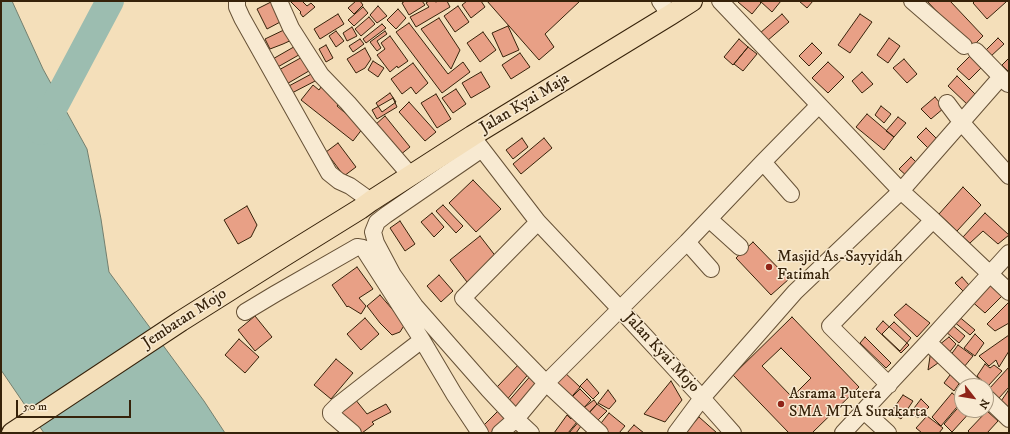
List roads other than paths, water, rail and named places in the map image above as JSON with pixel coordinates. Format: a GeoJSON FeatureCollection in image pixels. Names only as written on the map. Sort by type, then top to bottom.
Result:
{"type":"FeatureCollection","features":[{"type":"Feature","properties":{"kind":"main road","name":"Jalan Kyai Maja"},"geometry":{"type":"LineString","coordinates":[[365,205],[411,176],[477,142],[665,8],[692,1]]}},
{"type":"Feature","properties":{"kind":"main road","name":"Jembatan Mojo"},"geometry":{"type":"LineString","coordinates":[[12,433],[181,322],[365,205]]}},
{"type":"Feature","properties":{"kind":"street"},"geometry":{"type":"LineString","coordinates":[[237,1],[242,18],[329,173],[339,181],[350,186],[365,205]]}},
{"type":"Feature","properties":{"kind":"street"},"geometry":{"type":"LineString","coordinates":[[279,1],[291,28],[321,75],[348,103],[411,176]]}},
{"type":"Feature","properties":{"kind":"street"},"geometry":{"type":"LineString","coordinates":[[720,1],[901,191],[1009,292]]}},
{"type":"Feature","properties":{"kind":"street"},"geometry":{"type":"LineString","coordinates":[[702,398],[795,292],[901,191],[962,123],[1005,81],[970,48],[912,1]]}},
{"type":"Feature","properties":{"kind":"street"},"geometry":{"type":"LineString","coordinates":[[947,103],[962,123],[1009,176]]}},
{"type":"Feature","properties":{"kind":"street"},"geometry":{"type":"LineString","coordinates":[[620,309],[819,106]]}},
{"type":"Feature","properties":{"kind":"street"},"geometry":{"type":"LineString","coordinates":[[477,142],[377,222],[373,232],[376,243],[393,275],[416,306],[488,389],[531,433]]}},
{"type":"Feature","properties":{"kind":"street","name":"Jalan Kyai Mojo"},"geometry":{"type":"LineString","coordinates":[[477,142],[538,222],[733,433]]}},
{"type":"Feature","properties":{"kind":"street"},"geometry":{"type":"LineString","coordinates":[[763,162],[791,194]]}},
{"type":"Feature","properties":{"kind":"street"},"geometry":{"type":"LineString","coordinates":[[709,219],[740,248]]}},
{"type":"Feature","properties":{"kind":"street"},"geometry":{"type":"LineString","coordinates":[[889,384],[830,326],[933,220]]}},
{"type":"Feature","properties":{"kind":"street"},"geometry":{"type":"LineString","coordinates":[[538,222],[464,298],[546,383],[600,433]]}},
{"type":"Feature","properties":{"kind":"street"},"geometry":{"type":"LineString","coordinates":[[687,242],[711,269]]}},
{"type":"Feature","properties":{"kind":"street"},"geometry":{"type":"LineString","coordinates":[[245,312],[358,247],[363,248],[480,433]]}},
{"type":"Feature","properties":{"kind":"street"},"geometry":{"type":"LineString","coordinates":[[843,433],[1009,253]]}},
{"type":"Feature","properties":{"kind":"street","name":"Jalan Kyai Mojo"},"geometry":{"type":"LineString","coordinates":[[500,433],[516,419],[546,383],[620,309]]}},
{"type":"Feature","properties":{"kind":"street"},"geometry":{"type":"LineString","coordinates":[[353,433],[333,416],[331,412],[422,340]]}},
{"type":"Feature","properties":{"kind":"street"},"geometry":{"type":"LineString","coordinates":[[928,342],[966,378]]}},
{"type":"Feature","properties":{"kind":"street","name":"Jalan Kyai Mojo"},"geometry":{"type":"LineString","coordinates":[[676,433],[702,398]]}},
{"type":"Feature","properties":{"kind":"street"},"geometry":{"type":"LineString","coordinates":[[994,406],[1009,420]]}},
{"type":"Feature","properties":{"kind":"street"},"geometry":{"type":"LineString","coordinates":[[864,411],[888,433]]}},
{"type":"Feature","properties":{"kind":"waterway"},"geometry":{"type":"LineString","coordinates":[[41,131],[110,1]]}},
{"type":"Feature","properties":{"kind":"place","name":"Masjid As-Sayyidah Fatimah"},"geometry":{"type":"Point","coordinates":[769,267]}},
{"type":"Feature","properties":{"kind":"place","name":"Asrama Putera SMA MTA Surakarta"},"geometry":{"type":"Point","coordinates":[781,404]}}]}
